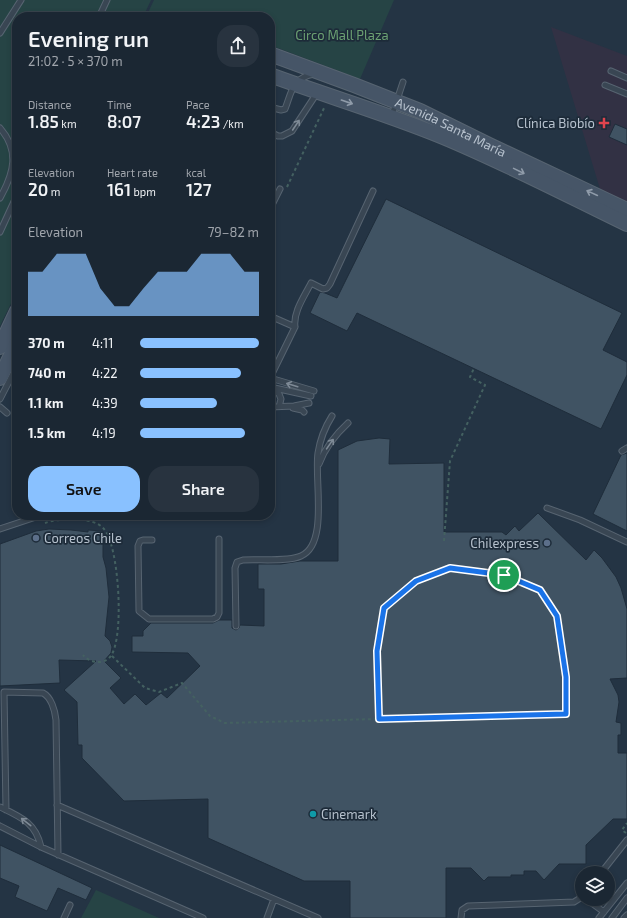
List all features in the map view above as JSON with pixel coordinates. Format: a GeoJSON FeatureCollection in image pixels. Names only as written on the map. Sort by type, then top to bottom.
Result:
{"type":"FeatureCollection","features":[{"type":"Feature","properties":{"kind":"main road","name":"Avenida Santa María"},"geometry":{"type":"LineString","coordinates":[[275,56],[420,111],[627,210]]}},
{"type":"Feature","properties":{"kind":"main road","name":"Avenida Santa María"},"geometry":{"type":"LineString","coordinates":[[275,77],[441,136],[483,154],[627,224]]}},
{"type":"Feature","properties":{"kind":"main road"},"geometry":{"type":"LineString","coordinates":[[0,347],[12,322]]}},
{"type":"Feature","properties":{"kind":"main road"},"geometry":{"type":"LineString","coordinates":[[0,378],[12,353]]}},
{"type":"Feature","properties":{"kind":"lane"},"geometry":{"type":"LineString","coordinates":[[13,12],[21,0]]}},
{"type":"Feature","properties":{"kind":"lane"},"geometry":{"type":"LineString","coordinates":[[102,12],[107,0]]}},
{"type":"Feature","properties":{"kind":"lane"},"geometry":{"type":"LineString","coordinates":[[0,33],[12,14]]}},
{"type":"Feature","properties":{"kind":"lane"},"geometry":{"type":"LineString","coordinates":[[611,71],[627,78]]}},
{"type":"Feature","properties":{"kind":"lane"},"geometry":{"type":"LineString","coordinates":[[275,108],[282,110],[285,109],[294,84],[303,77],[322,73]]}},
{"type":"Feature","properties":{"kind":"lane"},"geometry":{"type":"LineString","coordinates":[[391,117],[403,82]]}},
{"type":"Feature","properties":{"kind":"lane"},"geometry":{"type":"LineString","coordinates":[[605,84],[627,94]]}},
{"type":"Feature","properties":{"kind":"lane"},"geometry":{"type":"LineString","coordinates":[[275,134],[282,136],[292,132],[323,94]]}},
{"type":"Feature","properties":{"kind":"lane"},"geometry":{"type":"LineString","coordinates":[[0,128],[12,145]]}},
{"type":"Feature","properties":{"kind":"lane"},"geometry":{"type":"LineString","coordinates":[[0,198],[5,189],[12,166]]}},
{"type":"Feature","properties":{"kind":"lane"},"geometry":{"type":"LineString","coordinates":[[275,201],[283,189]]}},
{"type":"Feature","properties":{"kind":"lane"},"geometry":{"type":"LineString","coordinates":[[275,368],[295,328],[295,315],[311,283],[323,289],[327,288],[330,284],[373,191]]}},
{"type":"Feature","properties":{"kind":"lane"},"geometry":{"type":"LineString","coordinates":[[0,232],[12,206]]}},
{"type":"Feature","properties":{"kind":"lane"},"geometry":{"type":"LineString","coordinates":[[275,318],[295,328]]}},
{"type":"Feature","properties":{"kind":"lane"},"geometry":{"type":"LineString","coordinates":[[0,399],[12,376]]}},
{"type":"Feature","properties":{"kind":"lane"},"geometry":{"type":"LineString","coordinates":[[275,380],[313,393],[275,388]]}},
{"type":"Feature","properties":{"kind":"lane"},"geometry":{"type":"LineString","coordinates":[[275,391],[279,394],[281,399],[279,407]]}},
{"type":"Feature","properties":{"kind":"lane"},"geometry":{"type":"LineString","coordinates":[[275,407],[309,403]]}},
{"type":"Feature","properties":{"kind":"lane"},"geometry":{"type":"LineString","coordinates":[[0,406],[7,413]]}},
{"type":"Feature","properties":{"kind":"lane"},"geometry":{"type":"LineString","coordinates":[[275,408],[297,408],[304,412]]}},
{"type":"Feature","properties":{"kind":"lane"},"geometry":{"type":"LineString","coordinates":[[236,626],[235,568],[237,562],[243,560],[301,556],[309,551],[313,545],[318,529],[318,454],[322,436],[332,416]]}},
{"type":"Feature","properties":{"kind":"lane"},"geometry":{"type":"LineString","coordinates":[[318,468],[321,458],[331,441],[348,423]]}},
{"type":"Feature","properties":{"kind":"lane"},"geometry":{"type":"LineString","coordinates":[[622,451],[627,448]]}},
{"type":"Feature","properties":{"kind":"lane"},"geometry":{"type":"LineString","coordinates":[[547,508],[580,520],[627,542]]}},
{"type":"Feature","properties":{"kind":"lane"},"geometry":{"type":"LineString","coordinates":[[0,529],[27,520]]}},
{"type":"Feature","properties":{"kind":"lane"},"geometry":{"type":"LineString","coordinates":[[152,540],[140,541],[138,546],[138,611],[150,619],[213,619],[217,617],[219,613],[219,539]]}},
{"type":"Feature","properties":{"kind":"lane"},"geometry":{"type":"LineString","coordinates":[[6,810],[4,692],[42,692],[46,694],[54,708],[56,720],[58,855]]}},
{"type":"Feature","properties":{"kind":"lane"},"geometry":{"type":"LineString","coordinates":[[57,805],[318,918]]}},
{"type":"Feature","properties":{"kind":"lane"},"geometry":{"type":"LineString","coordinates":[[0,807],[27,821],[40,840],[41,847]]}},
{"type":"Feature","properties":{"kind":"lane"},"geometry":{"type":"LineString","coordinates":[[0,826],[58,855],[203,918]]}},
{"type":"Feature","properties":{"kind":"lane"},"geometry":{"type":"LineString","coordinates":[[607,866],[626,842]]}},
{"type":"Feature","properties":{"kind":"lane"},"geometry":{"type":"LineString","coordinates":[[599,918],[627,883]]}},
{"type":"Feature","properties":{"kind":"lane"},"geometry":{"type":"LineString","coordinates":[[612,918],[627,898]]}},
{"type":"Feature","properties":{"kind":"lane"},"geometry":{"type":"LineString","coordinates":[[267,918],[274,899]]}},
{"type":"Feature","properties":{"kind":"lane"},"geometry":{"type":"LineString","coordinates":[[460,918],[462,910],[468,906],[575,901]]}},
{"type":"Feature","properties":{"kind":"lane"},"geometry":{"type":"LineString","coordinates":[[64,918],[70,905]]}},
{"type":"Feature","properties":{"kind":"lane"},"geometry":{"type":"LineString","coordinates":[[596,906],[604,912]]}},
{"type":"Feature","properties":{"kind":"lane"},"geometry":{"type":"LineString","coordinates":[[624,918],[627,915]]}},
{"type":"Feature","properties":{"kind":"path"},"geometry":{"type":"LineString","coordinates":[[283,189],[323,94]]}},
{"type":"Feature","properties":{"kind":"path"},"geometry":{"type":"LineString","coordinates":[[444,541],[450,461],[485,385],[470,377],[474,368]]}},
{"type":"Feature","properties":{"kind":"path"},"geometry":{"type":"LineString","coordinates":[[40,525],[53,520]]}},
{"type":"Feature","properties":{"kind":"path"},"geometry":{"type":"LineString","coordinates":[[81,520],[98,523],[104,528],[108,535],[116,561],[119,606],[118,640],[112,656],[102,662],[96,662],[83,655]]}},
{"type":"Feature","properties":{"kind":"path"},"geometry":{"type":"LineString","coordinates":[[112,656],[145,688],[159,692],[182,683],[210,716],[225,723],[379,719],[566,714],[566,677],[557,616],[540,590],[504,575],[450,568],[416,581],[384,608],[377,651],[379,719]]}},
{"type":"Feature","properties":{"kind":"path"},"geometry":{"type":"LineString","coordinates":[[627,823],[622,830],[627,834]]}},
{"type":"Feature","properties":{"kind":"shaded area","name":"Clínica Biobío"},"geometry":{"type":"Polygon","coordinates":[[[551,27],[627,56],[627,202],[600,189],[551,27]]]}},
{"type":"Feature","properties":{"kind":"green space"},"geometry":{"type":"Polygon","coordinates":[[[0,0],[151,0],[145,12],[12,12],[12,301],[0,326],[0,0]]]}},
{"type":"Feature","properties":{"kind":"green space","name":"Circo Mall Plaza"},"geometry":{"type":"Polygon","coordinates":[[[154,0],[394,0],[360,79],[275,47],[275,12],[148,12],[154,0]]]}},
{"type":"Feature","properties":{"kind":"green space"},"geometry":{"type":"Polygon","coordinates":[[[96,890],[159,918],[81,918],[96,890]]]}},
{"type":"Feature","properties":{"kind":"building"},"geometry":{"type":"Polygon","coordinates":[[[615,124],[627,129],[627,145],[609,137],[615,124]]]}},
{"type":"Feature","properties":{"kind":"building"},"geometry":{"type":"Polygon","coordinates":[[[386,199],[622,313],[603,350],[627,362],[627,375],[601,429],[357,313],[347,331],[310,313],[320,292],[337,298],[386,199]]]}},
{"type":"Feature","properties":{"kind":"building"},"geometry":{"type":"Polygon","coordinates":[[[379,438],[390,439],[389,464],[444,463],[444,532],[502,532],[506,535],[515,526],[519,531],[538,513],[586,560],[594,550],[602,558],[616,577],[627,609],[627,678],[610,679],[618,695],[619,702],[616,722],[621,723],[621,735],[618,735],[618,753],[627,753],[627,819],[613,819],[586,845],[586,864],[559,864],[544,880],[536,871],[524,871],[524,875],[511,875],[511,877],[488,877],[484,881],[471,868],[446,868],[446,918],[350,918],[350,881],[304,881],[208,838],[208,799],[124,801],[82,758],[82,745],[78,745],[77,702],[64,690],[96,661],[59,660],[60,683],[0,686],[0,544],[36,531],[49,529],[88,532],[88,530],[103,531],[103,557],[106,568],[109,597],[105,636],[110,641],[112,647],[111,653],[104,661],[121,678],[110,688],[124,704],[135,694],[146,705],[161,693],[167,698],[200,666],[188,653],[132,652],[132,636],[143,636],[143,631],[151,623],[213,623],[219,620],[232,620],[232,628],[236,630],[240,625],[264,626],[264,589],[258,589],[258,564],[281,564],[300,561],[338,561],[338,450],[357,441],[379,438]]]}},
{"type":"Feature","properties":{"kind":"building"},"geometry":{"type":"Polygon","coordinates":[[[627,453],[627,531],[593,514],[621,455],[627,453]]]}},
{"type":"Feature","properties":{"kind":"building"},"geometry":{"type":"Polygon","coordinates":[[[0,845],[92,888],[86,900],[58,888],[47,911],[15,897],[19,886],[0,878],[0,845]]]}},
{"type":"Feature","properties":{"kind":"place","name":"Clínica Biobío"},"geometry":{"type":"Point","coordinates":[604,123]}},
{"type":"Feature","properties":{"kind":"place","name":"Correos Chile"},"geometry":{"type":"Point","coordinates":[36,538]}},
{"type":"Feature","properties":{"kind":"place","name":"Chilexpress"},"geometry":{"type":"Point","coordinates":[547,543]}},
{"type":"Feature","properties":{"kind":"place","name":"Cinemark"},"geometry":{"type":"Point","coordinates":[313,814]}},
{"type":"Feature","properties":{"kind":"route"},"geometry":{"type":"LineString","coordinates":[[450,568],[504,575],[540,590],[557,616],[566,677],[566,714],[379,719],[377,651],[384,608],[416,581],[450,568]]}}]}
